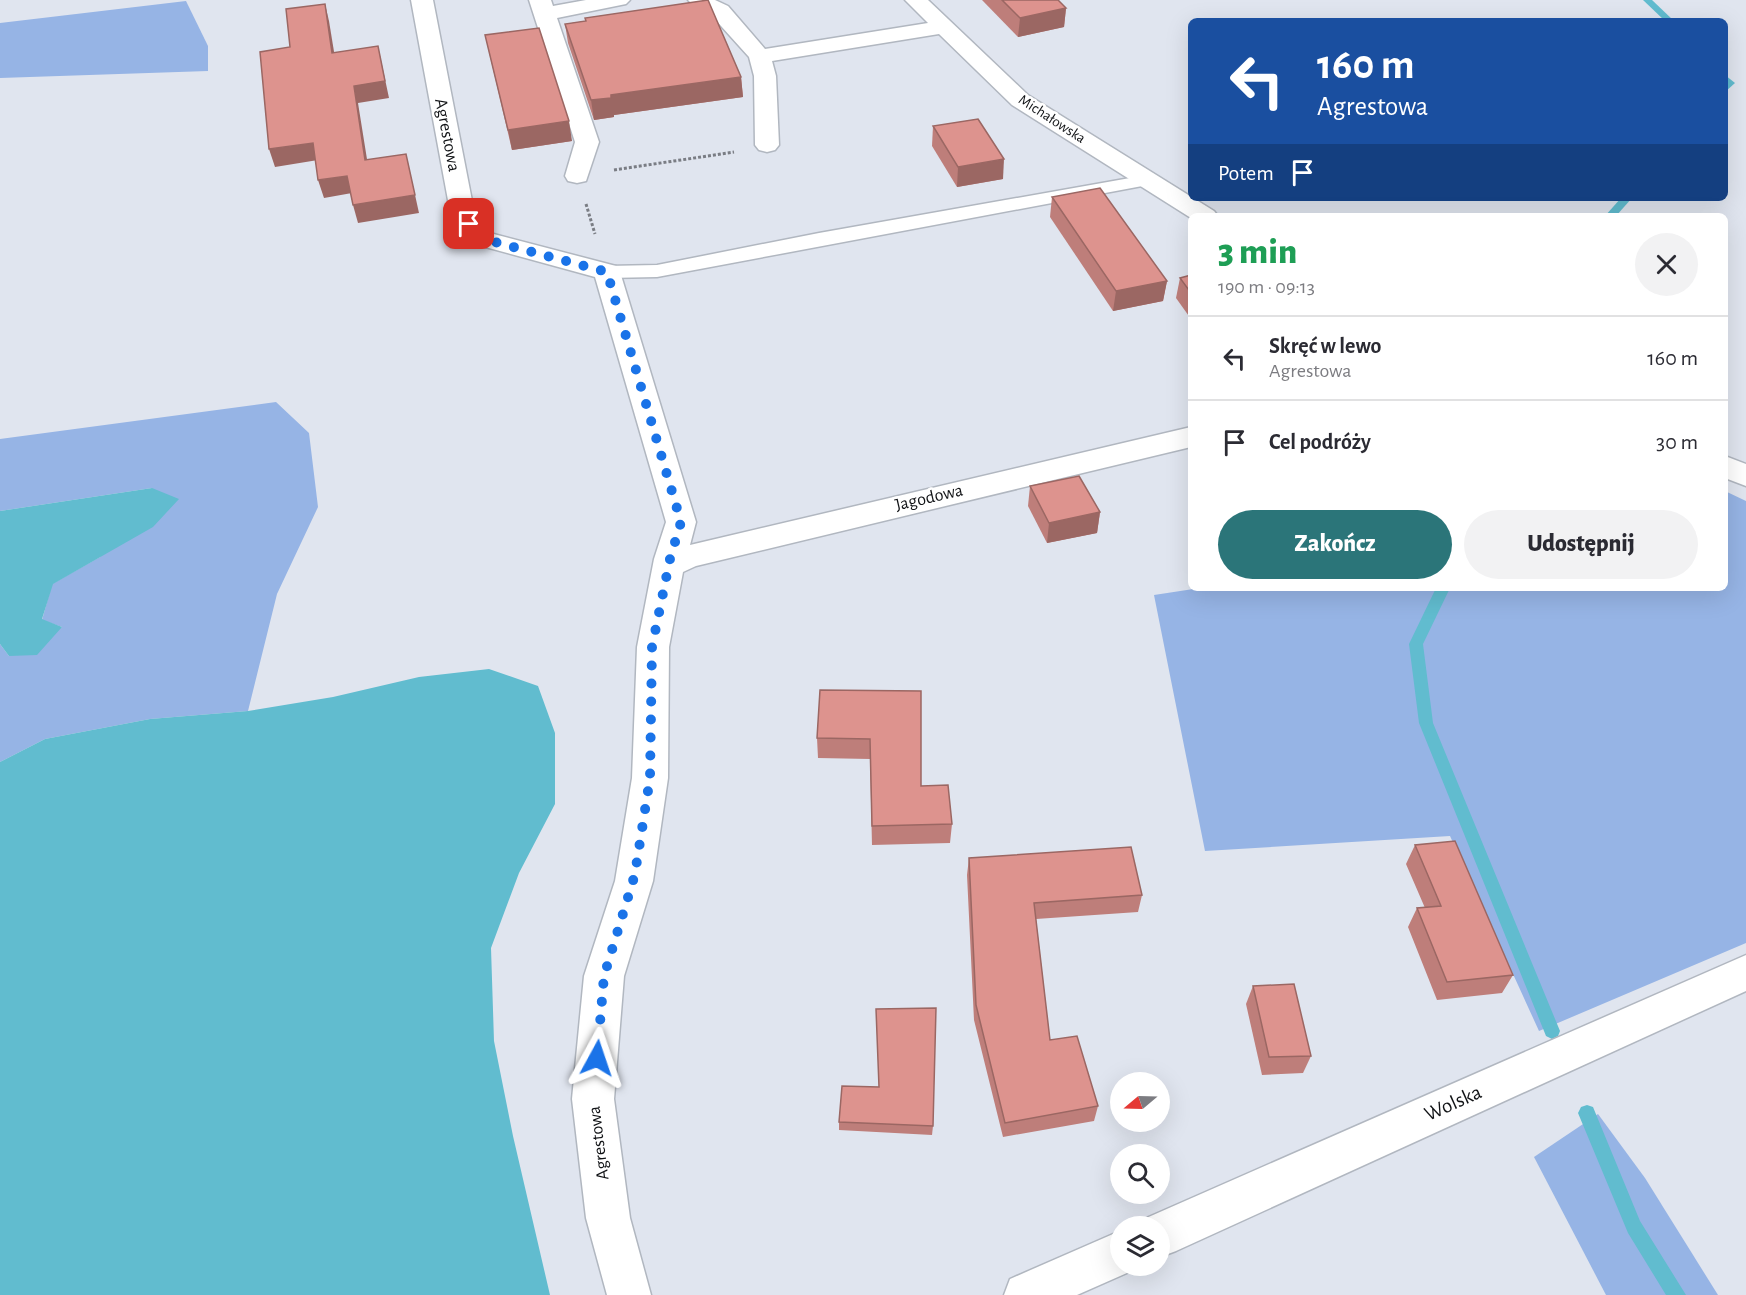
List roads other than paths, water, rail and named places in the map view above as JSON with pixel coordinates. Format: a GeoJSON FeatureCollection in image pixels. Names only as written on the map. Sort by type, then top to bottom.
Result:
{"type":"FeatureCollection","features":[{"type":"Feature","properties":{"kind":"street","name":"Agrestowa"},"geometry":{"type":"LineString","coordinates":[[422,0],[462,211],[476,237],[607,272],[681,522],[669,565],[652,647],[650,778],[633,881],[604,976],[593,1099],[608,1218],[629,1295]]}},
{"type":"Feature","properties":{"kind":"street"},"geometry":{"type":"LineString","coordinates":[[577,176],[587,142],[543,7],[620,0]]}},
{"type":"Feature","properties":{"kind":"street"},"geometry":{"type":"LineString","coordinates":[[699,0],[720,11],[760,56],[765,76],[767,145]]}},
{"type":"Feature","properties":{"kind":"street","name":"Michałowska"},"geometry":{"type":"LineString","coordinates":[[916,0],[1020,100],[1200,213]]}},
{"type":"Feature","properties":{"kind":"street"},"geometry":{"type":"LineString","coordinates":[[760,56],[944,27]]}},
{"type":"Feature","properties":{"kind":"street","name":"Jagodowa"},"geometry":{"type":"LineString","coordinates":[[669,565],[688,557],[823,523],[1188,438]]}},
{"type":"Feature","properties":{"kind":"street"},"geometry":{"type":"LineString","coordinates":[[1728,467],[1746,476]]}},
{"type":"Feature","properties":{"kind":"street","name":"Wolska"},"geometry":{"type":"LineString","coordinates":[[1170,1231],[1746,972]]}},
{"type":"Feature","properties":{"kind":"street"},"geometry":{"type":"LineString","coordinates":[[1026,1295],[1110,1257]]}},
{"type":"Feature","properties":{"kind":"lane"},"geometry":{"type":"LineString","coordinates":[[607,272],[657,271],[830,237],[1147,180]]}},
{"type":"Feature","properties":{"kind":"waterway"},"geometry":{"type":"LineString","coordinates":[[1647,0],[1667,18]]}},
{"type":"Feature","properties":{"kind":"waterway"},"geometry":{"type":"LineString","coordinates":[[1728,81],[1730,83],[1728,85]]}},
{"type":"Feature","properties":{"kind":"waterway"},"geometry":{"type":"LineString","coordinates":[[1613,213],[1624,201]]}},
{"type":"Feature","properties":{"kind":"waterway"},"geometry":{"type":"LineString","coordinates":[[1442,591],[1416,644],[1426,723],[1552,1031]]}},
{"type":"Feature","properties":{"kind":"waterway"},"geometry":{"type":"LineString","coordinates":[[1587,1113],[1634,1227],[1677,1295]]}}]}
